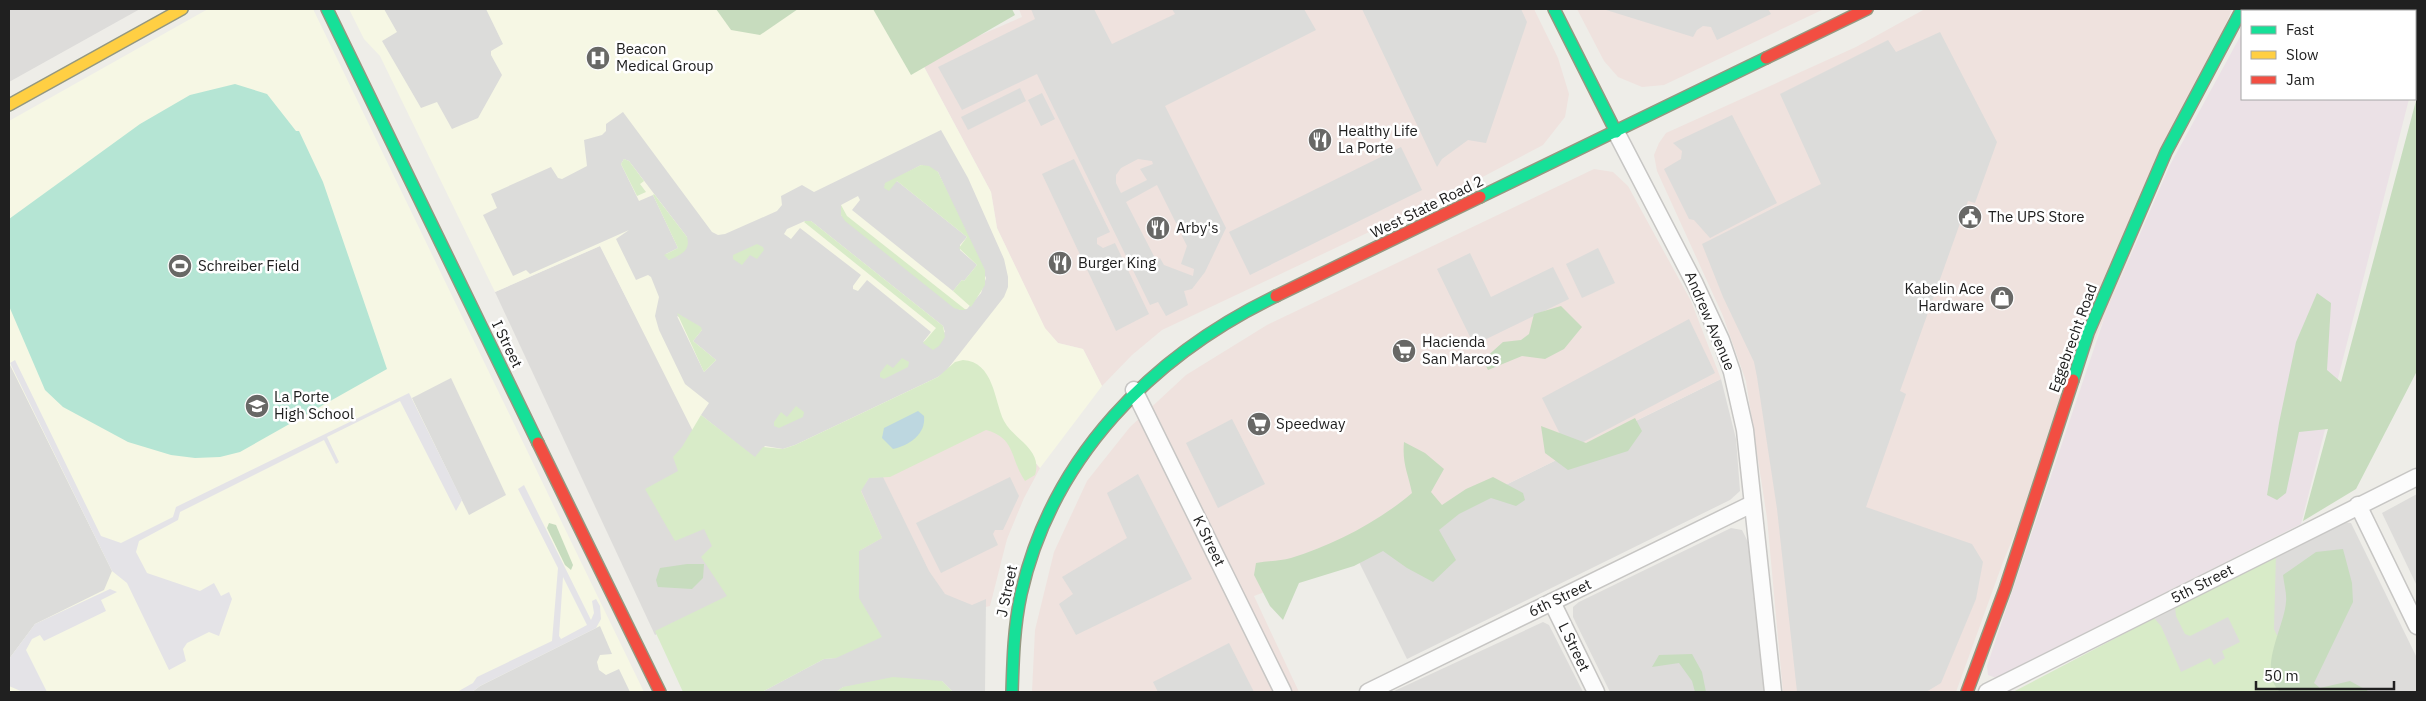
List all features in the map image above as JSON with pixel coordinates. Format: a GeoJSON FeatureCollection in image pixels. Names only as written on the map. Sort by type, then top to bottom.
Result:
{"type":"FeatureCollection","features":[{"type":"Feature","properties":{"kind":"street"},"geometry":{"type":"LineString","coordinates":[[9,106],[182,9]]}},
{"type":"Feature","properties":{"kind":"street","name":"I Street"},"geometry":{"type":"LineString","coordinates":[[328,9],[660,692]]}},
{"type":"Feature","properties":{"kind":"street","name":"Andrew Avenue"},"geometry":{"type":"LineString","coordinates":[[1554,9],[1695,284],[1721,340],[1732,372],[1744,430],[1773,692]]}},
{"type":"Feature","properties":{"kind":"street","name":"West State Road 2"},"geometry":{"type":"LineString","coordinates":[[1053,501],[1077,458],[1134,390],[1174,357],[1218,328],[1264,302],[1867,9]]}},
{"type":"Feature","properties":{"kind":"street","name":"Eggebrecht Road"},"geometry":{"type":"LineString","coordinates":[[1967,692],[2005,589],[2088,333],[2166,152],[2241,11]]}},
{"type":"Feature","properties":{"kind":"street","name":"K Street"},"geometry":{"type":"LineString","coordinates":[[1134,390],[1282,692]]}},
{"type":"Feature","properties":{"kind":"street","name":"5th Street"},"geometry":{"type":"LineString","coordinates":[[1987,692],[2417,476]]}},
{"type":"Feature","properties":{"kind":"street","name":"J Street"},"geometry":{"type":"LineString","coordinates":[[1012,692],[1011,663],[1016,616],[1029,560],[1053,501]]}},
{"type":"Feature","properties":{"kind":"street","name":"6th Street"},"geometry":{"type":"LineString","coordinates":[[1368,692],[1752,504]]}},
{"type":"Feature","properties":{"kind":"street"},"geometry":{"type":"LineString","coordinates":[[2358,505],[2417,626]]}},
{"type":"Feature","properties":{"kind":"street","name":"L Street"},"geometry":{"type":"LineString","coordinates":[[1552,602],[1596,692]]}},
{"type":"Feature","properties":{"kind":"shaded area"},"geometry":{"type":"Polygon","coordinates":[[[9,9],[140,9],[9,82],[9,9]]]}},
{"type":"Feature","properties":{"kind":"shaded area","name":"La Porte High School"},"geometry":{"type":"Polygon","coordinates":[[[208,9],[313,9],[644,692],[9,692],[9,121],[208,9]]]}},
{"type":"Feature","properties":{"kind":"shaded area"},"geometry":{"type":"Polygon","coordinates":[[[349,9],[893,9],[991,192],[997,228],[1045,328],[1058,343],[1083,349],[1102,386],[1040,468],[957,372],[720,485],[600,246],[495,292],[380,56],[364,39],[349,9]]]}},
{"type":"Feature","properties":{"kind":"shaded area"},"geometry":{"type":"Polygon","coordinates":[[[384,9],[486,9],[503,44],[491,51],[491,55],[502,75],[478,118],[452,129],[437,102],[421,108],[382,41],[397,32],[384,9]]]}},
{"type":"Feature","properties":{"kind":"shaded area"},"geometry":{"type":"Polygon","coordinates":[[[1019,9],[1534,9],[1558,58],[1569,94],[1565,117],[1543,145],[1458,190],[1162,330],[1132,355],[1102,386],[1083,349],[1058,343],[1045,329],[997,228],[991,192],[921,61],[1022,17],[1019,9]]]}},
{"type":"Feature","properties":{"kind":"shaded area"},"geometry":{"type":"Polygon","coordinates":[[[1031,9],[1094,9],[1112,44],[1175,14],[1172,9],[1304,9],[1316,30],[1165,106],[1226,228],[1205,272],[1192,289],[1184,291],[1188,305],[1166,316],[1158,302],[1150,305],[1037,74],[962,110],[938,67],[1035,19],[1031,9]],[[1138,159],[1121,168],[1116,175],[1116,183],[1121,193],[1147,180],[1140,169],[1153,164],[1152,161],[1138,159]],[[1157,185],[1126,202],[1156,260],[1160,258],[1164,265],[1193,276],[1194,269],[1181,264],[1187,246],[1182,236],[1185,226],[1176,223],[1157,185]]]}},
{"type":"Feature","properties":{"kind":"shaded area"},"geometry":{"type":"Polygon","coordinates":[[[1362,9],[1521,9],[1527,22],[1486,143],[1468,140],[1442,159],[1437,167],[1362,9]]]}},
{"type":"Feature","properties":{"kind":"shaded area"},"geometry":{"type":"Polygon","coordinates":[[[1577,9],[1824,9],[1664,85],[1642,87],[1618,77],[1604,61],[1577,9]]]}},
{"type":"Feature","properties":{"kind":"shaded area"},"geometry":{"type":"Polygon","coordinates":[[[1603,9],[1768,9],[1771,14],[1717,40],[1711,27],[1703,26],[1697,30],[1693,37],[1603,9]]]}},
{"type":"Feature","properties":{"kind":"shaded area"},"geometry":{"type":"Polygon","coordinates":[[[1925,9],[2232,9],[2003,562],[1956,692],[1783,692],[1767,518],[1746,381],[1723,316],[1657,171],[1654,155],[1666,133],[1856,47],[1925,9]]]}},
{"type":"Feature","properties":{"kind":"shaded area"},"geometry":{"type":"Polygon","coordinates":[[[2417,9],[2416,70],[2416,10],[2254,10],[2417,9]]]}},
{"type":"Feature","properties":{"kind":"shaded area"},"geometry":{"type":"Polygon","coordinates":[[[1940,32],[1997,142],[1975,203],[1968,201],[1900,391],[1906,394],[1866,507],[1972,544],[1983,562],[1976,599],[1941,683],[1926,692],[1797,692],[1777,509],[1754,362],[1723,297],[1702,244],[1821,184],[1780,94],[1888,40],[1896,52],[1940,32]]]}},
{"type":"Feature","properties":{"kind":"shaded area"},"geometry":{"type":"Polygon","coordinates":[[[2241,35],[2241,100],[2409,100],[2301,524],[1996,678],[1988,675],[1987,666],[2107,310],[2170,165],[2241,35]]]}},
{"type":"Feature","properties":{"kind":"shaded area"},"geometry":{"type":"Polygon","coordinates":[[[1020,88],[1026,101],[968,130],[961,117],[1020,88]]]}},
{"type":"Feature","properties":{"kind":"shaded area"},"geometry":{"type":"Polygon","coordinates":[[[1042,93],[1055,119],[1041,126],[1028,100],[1042,93]]]}},
{"type":"Feature","properties":{"kind":"shaded area"},"geometry":{"type":"Polygon","coordinates":[[[623,112],[712,232],[718,235],[725,234],[777,211],[782,205],[781,196],[802,185],[814,192],[941,130],[968,178],[1004,259],[1008,287],[1004,297],[946,371],[938,377],[795,445],[783,449],[765,446],[755,458],[701,415],[709,403],[685,384],[659,330],[655,316],[659,297],[651,277],[648,275],[636,280],[616,239],[629,230],[530,274],[526,270],[513,276],[483,215],[497,208],[491,194],[551,167],[558,178],[562,179],[587,166],[584,140],[602,135],[606,131],[606,124],[623,112]],[[624,159],[621,164],[639,201],[653,195],[678,248],[666,254],[669,260],[687,237],[629,161],[624,159]],[[921,165],[884,185],[897,181],[967,237],[960,245],[960,250],[977,265],[953,291],[852,210],[860,200],[858,196],[841,205],[841,215],[960,310],[967,309],[981,293],[986,278],[938,172],[921,165]],[[805,221],[787,229],[784,234],[791,239],[800,228],[861,275],[853,289],[858,291],[867,280],[931,332],[923,342],[945,332],[943,326],[811,221],[805,221]],[[677,316],[704,372],[716,360],[693,341],[702,330],[677,316]]]}},
{"type":"Feature","properties":{"kind":"shaded area"},"geometry":{"type":"Polygon","coordinates":[[[1732,115],[1777,203],[1710,238],[1694,220],[1689,219],[1664,169],[1681,159],[1682,151],[1673,143],[1732,115]]]}},
{"type":"Feature","properties":{"kind":"shaded area"},"geometry":{"type":"Polygon","coordinates":[[[1401,147],[1422,190],[1250,275],[1229,232],[1401,147]]]}},
{"type":"Feature","properties":{"kind":"shaded area"},"geometry":{"type":"Polygon","coordinates":[[[1074,159],[1110,232],[1097,238],[1097,244],[1103,248],[1115,243],[1149,314],[1116,331],[1042,174],[1074,159]]]}},
{"type":"Feature","properties":{"kind":"shaded area"},"geometry":{"type":"Polygon","coordinates":[[[1594,169],[1613,172],[1628,186],[1691,301],[1721,379],[1357,558],[1254,596],[1299,692],[1032,692],[1035,630],[1054,552],[1087,481],[1130,427],[1186,375],[1267,325],[1594,169]]]}},
{"type":"Feature","properties":{"kind":"shaded area"},"geometry":{"type":"Polygon","coordinates":[[[600,246],[770,580],[655,635],[495,292],[600,246]]]}},
{"type":"Feature","properties":{"kind":"shaded area"},"geometry":{"type":"Polygon","coordinates":[[[1598,248],[1615,283],[1582,298],[1566,264],[1598,248]]]}},
{"type":"Feature","properties":{"kind":"shaded area"},"geometry":{"type":"Polygon","coordinates":[[[1470,253],[1491,297],[1553,267],[1569,299],[1474,345],[1437,269],[1470,253]]]}},
{"type":"Feature","properties":{"kind":"shaded area"},"geometry":{"type":"Polygon","coordinates":[[[1689,319],[1715,373],[1568,450],[1542,398],[1689,319]]]}},
{"type":"Feature","properties":{"kind":"shaded area"},"geometry":{"type":"Polygon","coordinates":[[[15,360],[101,536],[121,543],[173,517],[176,507],[409,393],[462,500],[456,511],[400,401],[327,437],[339,462],[336,464],[324,440],[180,512],[178,520],[139,541],[136,552],[147,573],[200,591],[214,583],[221,596],[229,592],[232,599],[219,636],[209,632],[187,643],[183,649],[186,661],[169,670],[127,583],[112,571],[10,363],[15,360]]]}},
{"type":"Feature","properties":{"kind":"shaded area"},"geometry":{"type":"Polygon","coordinates":[[[9,363],[112,571],[104,590],[35,624],[9,659],[9,363]]]}},
{"type":"Feature","properties":{"kind":"shaded area"},"geometry":{"type":"Polygon","coordinates":[[[957,372],[1040,468],[1024,498],[1007,539],[990,606],[883,630],[799,449],[957,372]]]}},
{"type":"Feature","properties":{"kind":"shaded area"},"geometry":{"type":"Polygon","coordinates":[[[451,378],[506,495],[469,515],[412,398],[451,378]]]}},
{"type":"Feature","properties":{"kind":"shaded area"},"geometry":{"type":"Polygon","coordinates":[[[1721,379],[1736,439],[1740,491],[1730,500],[1407,659],[1357,558],[1721,379]]]}},
{"type":"Feature","properties":{"kind":"shaded area"},"geometry":{"type":"Polygon","coordinates":[[[1232,419],[1265,484],[1218,508],[1186,443],[1232,419]]]}},
{"type":"Feature","properties":{"kind":"shaded area"},"geometry":{"type":"Polygon","coordinates":[[[1138,474],[1192,579],[1076,635],[1059,604],[1073,594],[1062,577],[1127,538],[1107,493],[1138,474]]]}},
{"type":"Feature","properties":{"kind":"shaded area"},"geometry":{"type":"Polygon","coordinates":[[[883,477],[929,571],[945,594],[972,605],[986,599],[985,692],[953,692],[942,681],[843,687],[836,692],[762,692],[824,659],[836,658],[859,598],[859,551],[882,538],[861,490],[869,478],[883,477]]]}},
{"type":"Feature","properties":{"kind":"shaded area"},"geometry":{"type":"Polygon","coordinates":[[[1010,477],[1019,496],[1003,530],[995,530],[993,534],[998,545],[941,573],[916,523],[1010,477]]]}},
{"type":"Feature","properties":{"kind":"shaded area"},"geometry":{"type":"Polygon","coordinates":[[[524,485],[591,620],[594,613],[592,601],[596,599],[600,606],[601,619],[596,628],[480,686],[472,692],[457,692],[473,683],[477,677],[552,641],[558,568],[518,489],[524,485]],[[563,577],[559,636],[561,639],[587,625],[563,577]]]}},
{"type":"Feature","properties":{"kind":"shaded area"},"geometry":{"type":"Polygon","coordinates":[[[2417,494],[2417,586],[2382,513],[2417,494]]]}},
{"type":"Feature","properties":{"kind":"shaded area"},"geometry":{"type":"Polygon","coordinates":[[[2342,522],[2351,523],[2417,658],[2417,692],[2177,692],[2131,631],[2342,522]]]}},
{"type":"Feature","properties":{"kind":"shaded area"},"geometry":{"type":"Polygon","coordinates":[[[1731,528],[1742,530],[1748,542],[1764,692],[1610,692],[1573,617],[1573,607],[1579,602],[1731,528]]]}},
{"type":"Feature","properties":{"kind":"shaded area"},"geometry":{"type":"Polygon","coordinates":[[[110,589],[117,592],[101,600],[106,611],[44,641],[40,635],[32,639],[26,650],[47,692],[23,692],[9,686],[9,659],[35,624],[110,589]]]}},
{"type":"Feature","properties":{"kind":"shaded area"},"geometry":{"type":"Polygon","coordinates":[[[1543,622],[1549,625],[1583,692],[1392,692],[1543,622]]]}},
{"type":"Feature","properties":{"kind":"shaded area"},"geometry":{"type":"Polygon","coordinates":[[[600,626],[612,654],[600,655],[597,662],[599,670],[606,675],[619,669],[630,692],[472,692],[480,686],[600,626]]]}},
{"type":"Feature","properties":{"kind":"shaded area"},"geometry":{"type":"Polygon","coordinates":[[[1229,643],[1254,692],[1158,692],[1153,682],[1229,643]]]}},
{"type":"Feature","properties":{"kind":"green space"},"geometry":{"type":"Polygon","coordinates":[[[716,9],[798,9],[760,35],[731,30],[716,9]]]}},
{"type":"Feature","properties":{"kind":"green space"},"geometry":{"type":"Polygon","coordinates":[[[873,9],[1012,9],[1015,15],[911,75],[873,9]]]}},
{"type":"Feature","properties":{"kind":"green space","name":"Schreiber Field"},"geometry":{"type":"Polygon","coordinates":[[[235,84],[267,94],[296,131],[299,131],[323,182],[387,369],[240,452],[220,457],[195,458],[171,455],[128,442],[63,407],[45,390],[9,306],[9,219],[140,124],[190,95],[235,84]]]}},
{"type":"Feature","properties":{"kind":"green space"},"geometry":{"type":"Polygon","coordinates":[[[2417,97],[2417,371],[2356,489],[2303,521],[2328,429],[2299,432],[2286,493],[2277,500],[2267,495],[2279,423],[2296,342],[2317,293],[2331,303],[2327,370],[2341,382],[2417,97]]]}},
{"type":"Feature","properties":{"kind":"green space"},"geometry":{"type":"Polygon","coordinates":[[[624,159],[629,161],[644,181],[640,184],[646,192],[637,196],[621,164],[624,159]]]}},
{"type":"Feature","properties":{"kind":"green space"},"geometry":{"type":"Polygon","coordinates":[[[921,165],[929,166],[938,172],[985,270],[985,285],[971,307],[953,291],[977,265],[959,248],[967,237],[897,181],[889,191],[884,188],[885,183],[921,165]]]}},
{"type":"Feature","properties":{"kind":"green space"},"geometry":{"type":"Polygon","coordinates":[[[654,194],[687,237],[688,242],[684,252],[669,260],[664,255],[678,248],[654,194]]]}},
{"type":"Feature","properties":{"kind":"green space"},"geometry":{"type":"Polygon","coordinates":[[[841,205],[847,216],[966,310],[954,308],[845,221],[841,215],[841,205]]]}},
{"type":"Feature","properties":{"kind":"green space"},"geometry":{"type":"Polygon","coordinates":[[[805,221],[811,221],[943,326],[945,337],[939,346],[933,350],[923,343],[936,328],[805,221]]]}},
{"type":"Feature","properties":{"kind":"green space"},"geometry":{"type":"Polygon","coordinates":[[[757,244],[763,247],[764,250],[757,259],[750,255],[742,265],[733,259],[733,255],[757,244]]]}},
{"type":"Feature","properties":{"kind":"green space"},"geometry":{"type":"Polygon","coordinates":[[[1561,306],[1582,327],[1564,349],[1545,359],[1522,356],[1488,370],[1483,360],[1503,342],[1521,340],[1529,334],[1534,314],[1561,306]]]}},
{"type":"Feature","properties":{"kind":"green space"},"geometry":{"type":"Polygon","coordinates":[[[677,313],[701,327],[702,330],[693,341],[716,360],[704,372],[677,313]]]}},
{"type":"Feature","properties":{"kind":"green space"},"geometry":{"type":"Polygon","coordinates":[[[902,358],[909,362],[908,367],[884,379],[880,377],[880,373],[887,364],[893,368],[902,358]]]}},
{"type":"Feature","properties":{"kind":"green space"},"geometry":{"type":"Polygon","coordinates":[[[963,360],[973,362],[981,367],[987,375],[1004,421],[1035,458],[1035,475],[1025,481],[1008,444],[1003,438],[986,430],[890,477],[869,478],[861,491],[882,538],[859,551],[859,598],[882,637],[836,658],[824,659],[762,692],[683,692],[655,631],[727,596],[701,557],[712,546],[704,529],[675,541],[645,489],[678,471],[673,457],[682,447],[701,415],[755,457],[763,447],[783,449],[795,445],[938,377],[955,362],[963,360]]]}},
{"type":"Feature","properties":{"kind":"green space"},"geometry":{"type":"Polygon","coordinates":[[[796,406],[804,412],[803,417],[779,428],[774,426],[774,422],[781,412],[787,417],[796,406]]]}},
{"type":"Feature","properties":{"kind":"green space"},"geometry":{"type":"Polygon","coordinates":[[[1635,418],[1642,431],[1628,451],[1568,470],[1545,453],[1541,426],[1586,443],[1635,418]]]}},
{"type":"Feature","properties":{"kind":"green space"},"geometry":{"type":"Polygon","coordinates":[[[1404,442],[1425,453],[1444,469],[1431,492],[1442,505],[1466,489],[1493,477],[1523,493],[1525,500],[1516,506],[1491,498],[1459,514],[1439,530],[1456,560],[1433,582],[1407,568],[1383,551],[1354,566],[1299,583],[1283,620],[1270,606],[1254,575],[1256,563],[1283,560],[1307,553],[1355,532],[1399,504],[1412,493],[1405,463],[1404,442]]]}},
{"type":"Feature","properties":{"kind":"green space"},"geometry":{"type":"Polygon","coordinates":[[[549,523],[556,525],[573,565],[571,570],[565,565],[547,528],[549,523]]]}},
{"type":"Feature","properties":{"kind":"green space"},"geometry":{"type":"Polygon","coordinates":[[[2343,549],[2352,583],[2353,602],[2314,683],[2320,688],[2350,681],[2370,692],[2280,692],[2274,683],[2271,661],[2286,602],[2283,575],[2316,552],[2343,549]]]}},
{"type":"Feature","properties":{"kind":"green space"},"geometry":{"type":"Polygon","coordinates":[[[2276,554],[2274,629],[2303,692],[2013,692],[2154,618],[2161,626],[2181,672],[2210,658],[2214,665],[2225,658],[2222,651],[2240,642],[2228,617],[2190,636],[2185,634],[2176,616],[2175,607],[2276,554]]]}},
{"type":"Feature","properties":{"kind":"green space"},"geometry":{"type":"Polygon","coordinates":[[[687,564],[704,564],[703,578],[692,589],[658,587],[656,580],[660,568],[687,564]]]}},
{"type":"Feature","properties":{"kind":"green space"},"geometry":{"type":"Polygon","coordinates":[[[1692,654],[1702,672],[1706,692],[1695,692],[1692,681],[1679,663],[1652,667],[1659,655],[1692,654]]]}},
{"type":"Feature","properties":{"kind":"green space"},"geometry":{"type":"Polygon","coordinates":[[[893,677],[942,681],[953,692],[836,692],[843,687],[893,677]]]}},
{"type":"Feature","properties":{"kind":"water"},"geometry":{"type":"Polygon","coordinates":[[[918,411],[924,416],[920,433],[911,442],[893,449],[882,438],[884,428],[918,411]]]}},
{"type":"Feature","properties":{"kind":"traffic: fast"},"geometry":{"type":"LineString","coordinates":[[327,9],[538,443]]}},
{"type":"Feature","properties":{"kind":"traffic: fast"},"geometry":{"type":"LineString","coordinates":[[1554,9],[1616,132]]}},
{"type":"Feature","properties":{"kind":"traffic: fast"},"geometry":{"type":"LineString","coordinates":[[2073,380],[2088,333],[2166,152],[2241,11]]}},
{"type":"Feature","properties":{"kind":"traffic: fast"},"geometry":{"type":"LineString","coordinates":[[1480,197],[1766,58]]}},
{"type":"Feature","properties":{"kind":"traffic: fast"},"geometry":{"type":"LineString","coordinates":[[1012,692],[1014,643],[1021,594],[1036,544],[1056,498],[1083,455],[1114,416],[1149,381],[1188,349],[1231,320],[1276,296]]}},
{"type":"Feature","properties":{"kind":"traffic: slow"},"geometry":{"type":"LineString","coordinates":[[9,105],[182,9]]}},
{"type":"Feature","properties":{"kind":"traffic: jam"},"geometry":{"type":"LineString","coordinates":[[1766,58],[1867,9]]}},
{"type":"Feature","properties":{"kind":"traffic: jam"},"geometry":{"type":"LineString","coordinates":[[1276,296],[1480,197]]}},
{"type":"Feature","properties":{"kind":"traffic: jam"},"geometry":{"type":"LineString","coordinates":[[1967,692],[2005,589],[2073,380]]}},
{"type":"Feature","properties":{"kind":"traffic: jam"},"geometry":{"type":"LineString","coordinates":[[538,443],[660,692]]}},
{"type":"Feature","properties":{"kind":"place","name":"Beacon Medical Group"},"geometry":{"type":"Point","coordinates":[598,58]}},
{"type":"Feature","properties":{"kind":"place","name":"Healthy Life La Porte"},"geometry":{"type":"Point","coordinates":[1320,140]}},
{"type":"Feature","properties":{"kind":"place","name":"The UPS Store"},"geometry":{"type":"Point","coordinates":[1970,217]}},
{"type":"Feature","properties":{"kind":"place","name":"Arby's"},"geometry":{"type":"Point","coordinates":[1158,228]}},
{"type":"Feature","properties":{"kind":"place","name":"Burger King"},"geometry":{"type":"Point","coordinates":[1060,263]}},
{"type":"Feature","properties":{"kind":"place","name":"Schreiber Field"},"geometry":{"type":"Point","coordinates":[180,266]}},
{"type":"Feature","properties":{"kind":"place","name":"Kabelin Ace Hardware"},"geometry":{"type":"Point","coordinates":[2002,298]}},
{"type":"Feature","properties":{"kind":"place","name":"Hacienda San Marcos"},"geometry":{"type":"Point","coordinates":[1404,351]}},
{"type":"Feature","properties":{"kind":"place","name":"La Porte High School"},"geometry":{"type":"Point","coordinates":[257,406]}},
{"type":"Feature","properties":{"kind":"place","name":"Speedway"},"geometry":{"type":"Point","coordinates":[1259,424]}}]}
